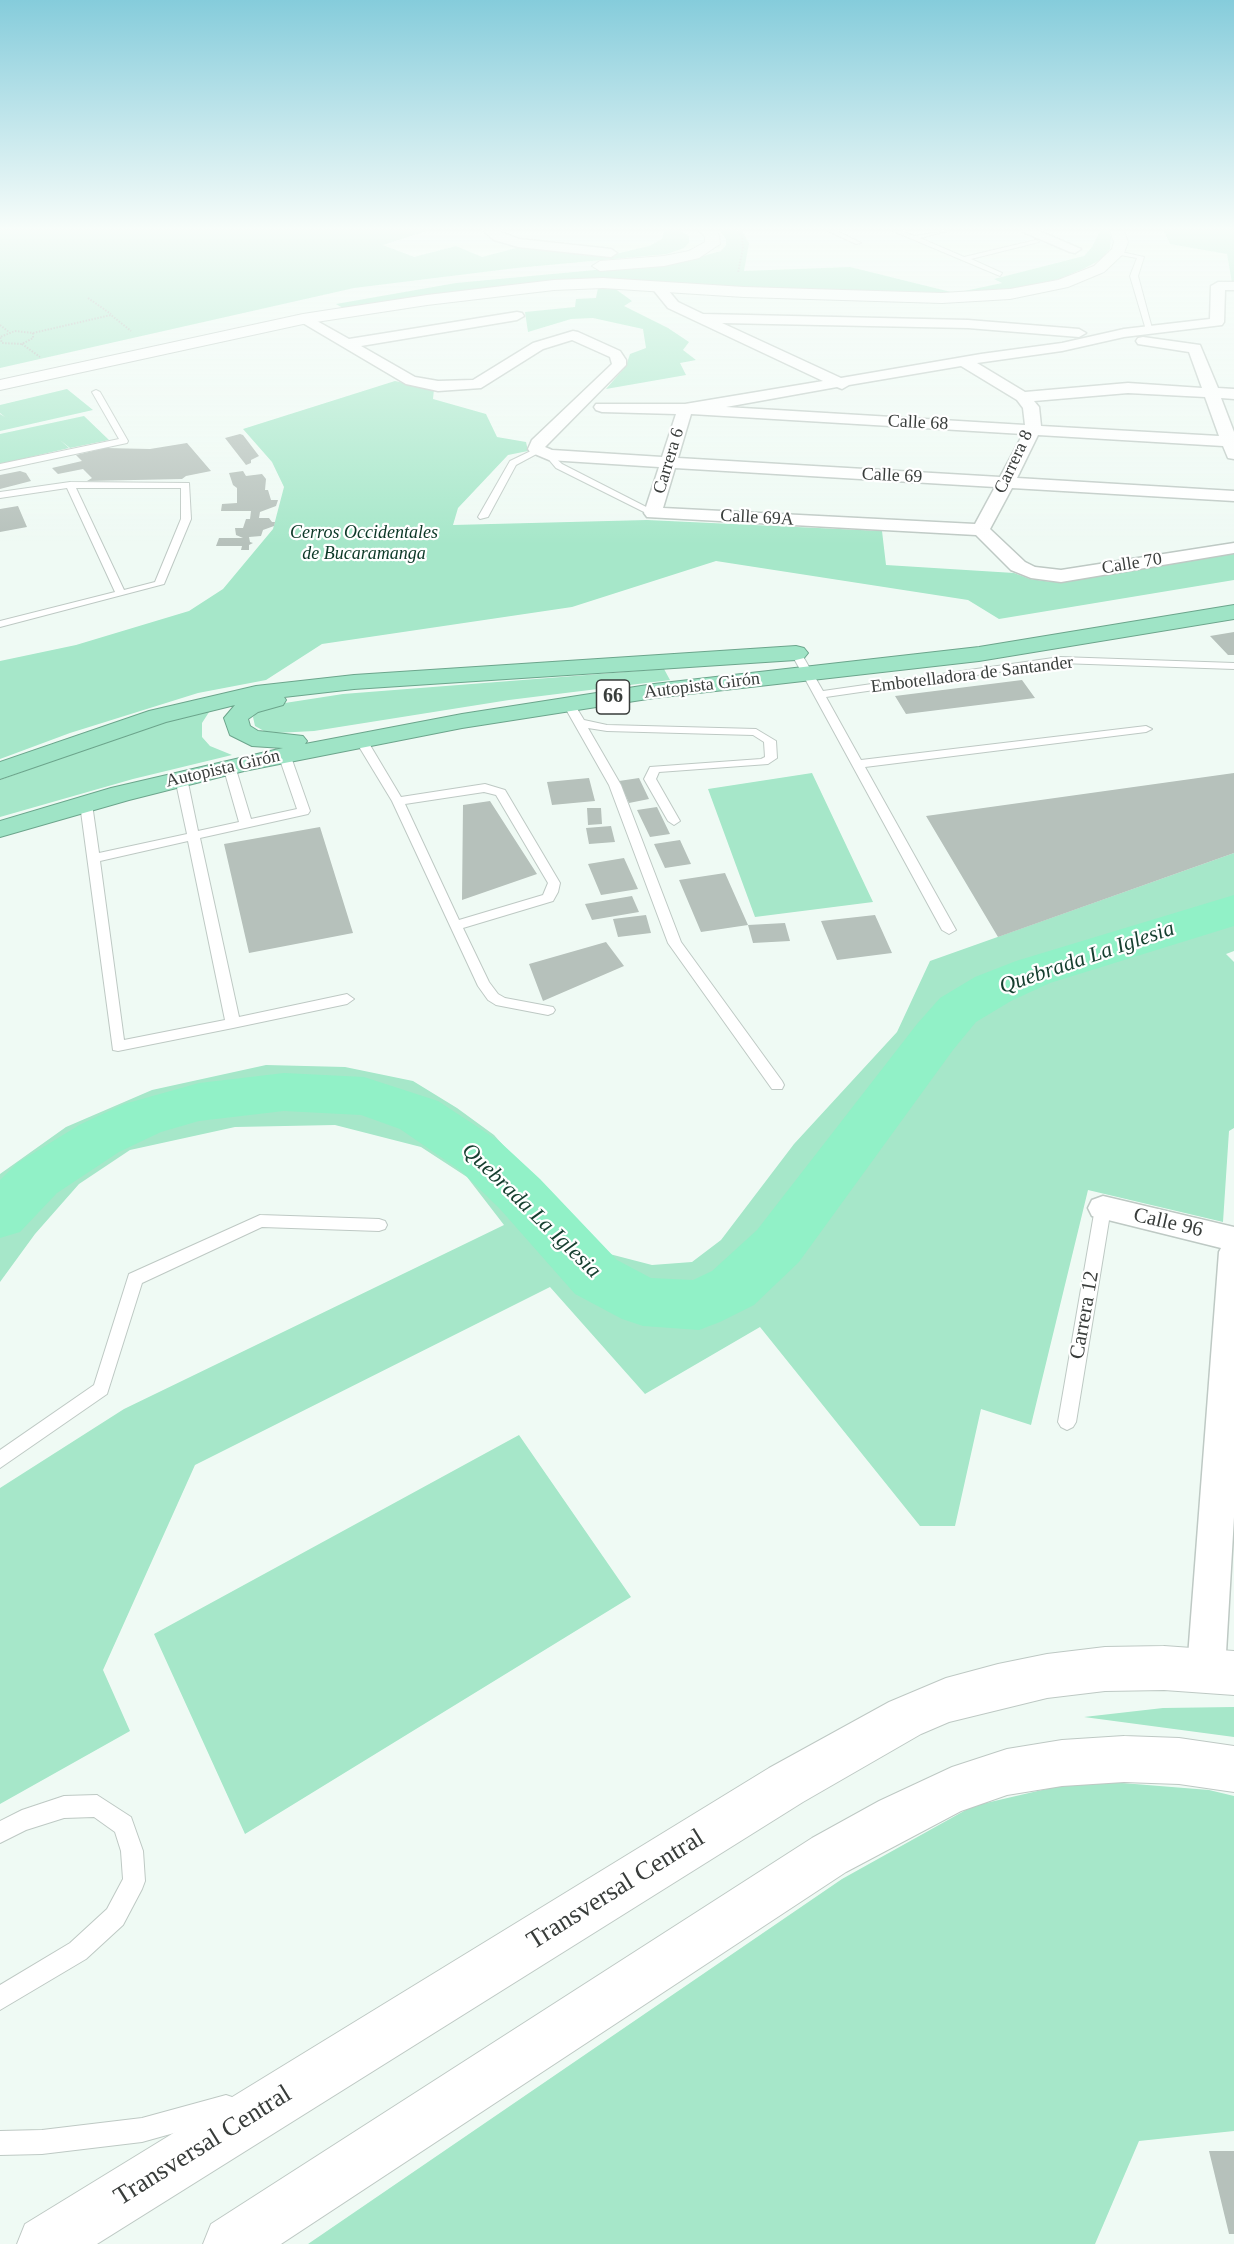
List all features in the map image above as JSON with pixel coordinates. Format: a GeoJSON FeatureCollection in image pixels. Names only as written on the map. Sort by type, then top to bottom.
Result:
{"type":"FeatureCollection","features":[{"type":"Feature","properties":{"kind":"highway","name":"Autopista Girón"},"geometry":{"type":"LineString","coordinates":[[0,829],[181,778],[284,754],[361,740],[574,713],[654,691],[801,663],[1234,593]]}},
{"type":"Feature","properties":{"kind":"highway","name":"Autopista Girón"},"geometry":{"type":"LineString","coordinates":[[0,771],[119,728],[205,704],[256,693],[354,682],[979,654],[1234,612]]}},
{"type":"Feature","properties":{"kind":"highway"},"geometry":{"type":"LineString","coordinates":[[354,682],[249,707],[240,712],[236,723],[244,735],[262,740],[361,740]]}},
{"type":"Feature","properties":{"kind":"main road"},"geometry":{"type":"LineString","coordinates":[[0,375],[168,336]]}},
{"type":"Feature","properties":{"kind":"main road"},"geometry":{"type":"LineString","coordinates":[[0,385],[55,371],[223,336]]}},
{"type":"Feature","properties":{"kind":"main road","name":"Transversal Central"},"geometry":{"type":"LineString","coordinates":[[45,2244],[786,1785],[905,1718],[946,1701],[999,1686],[1047,1676],[1105,1670],[1220,1671]]}},
{"type":"Feature","properties":{"kind":"main road"},"geometry":{"type":"LineString","coordinates":[[231,2244],[829,1855],[952,1790],[1007,1772],[1062,1763],[1124,1759],[1157,1760],[1234,1769]]}},
{"type":"Feature","properties":{"kind":"street"},"geometry":{"type":"LineString","coordinates":[[332,336],[411,381],[438,386],[467,387],[482,383],[538,346],[571,336]]}},
{"type":"Feature","properties":{"kind":"street"},"geometry":{"type":"LineString","coordinates":[[346,344],[397,336]]}},
{"type":"Feature","properties":{"kind":"street"},"geometry":{"type":"LineString","coordinates":[[544,453],[536,449],[538,443],[619,365],[615,354],[575,336]]}},
{"type":"Feature","properties":{"kind":"street"},"geometry":{"type":"LineString","coordinates":[[740,336],[842,384]]}},
{"type":"Feature","properties":{"kind":"street"},"geometry":{"type":"LineString","coordinates":[[1105,336],[1195,348],[1232,446]]}},
{"type":"Feature","properties":{"kind":"street"},"geometry":{"type":"LineString","coordinates":[[685,409],[842,384],[963,361],[1062,347],[1108,336]]}},
{"type":"Feature","properties":{"kind":"street","name":"Carrera 8"},"geometry":{"type":"LineString","coordinates":[[963,361],[1022,397],[1031,407],[1032,430],[981,530]]}},
{"type":"Feature","properties":{"kind":"street"},"geometry":{"type":"LineString","coordinates":[[1022,397],[1128,388],[1234,394]]}},
{"type":"Feature","properties":{"kind":"street","name":"Calle 68"},"geometry":{"type":"LineString","coordinates":[[602,407],[685,409],[1032,430],[1232,446]]}},
{"type":"Feature","properties":{"kind":"street","name":"Carrera 6"},"geometry":{"type":"LineString","coordinates":[[653,513],[685,409]]}},
{"type":"Feature","properties":{"kind":"street","name":"Calle 69"},"geometry":{"type":"LineString","coordinates":[[544,453],[1234,496]]}},
{"type":"Feature","properties":{"kind":"street","name":"Calle 69A"},"geometry":{"type":"LineString","coordinates":[[653,513],[981,530]]}},
{"type":"Feature","properties":{"kind":"street","name":"Calle 70"},"geometry":{"type":"LineString","coordinates":[[981,530],[1018,566],[1031,572],[1061,576],[1234,548]]}},
{"type":"Feature","properties":{"kind":"street","name":"Calle 96"},"geometry":{"type":"LineString","coordinates":[[1103,1208],[1234,1239]]}},
{"type":"Feature","properties":{"kind":"street"},"geometry":{"type":"LineString","coordinates":[[1220,1671],[1234,1252]]}},
{"type":"Feature","properties":{"kind":"lane"},"geometry":{"type":"LineString","coordinates":[[0,467],[124,441],[96,392]]}},
{"type":"Feature","properties":{"kind":"lane","name":"Calle 69A"},"geometry":{"type":"LineString","coordinates":[[544,453],[559,466],[653,513]]}},
{"type":"Feature","properties":{"kind":"lane"},"geometry":{"type":"LineString","coordinates":[[483,517],[513,463],[544,453]]}},
{"type":"Feature","properties":{"kind":"lane"},"geometry":{"type":"LineString","coordinates":[[0,495],[70,485],[186,485],[186,519],[159,584],[0,624]]}},
{"type":"Feature","properties":{"kind":"lane"},"geometry":{"type":"LineString","coordinates":[[70,485],[121,593]]}},
{"type":"Feature","properties":{"kind":"lane","name":"Embotelladora de Santander"},"geometry":{"type":"LineString","coordinates":[[819,695],[1060,660],[1234,666]]}},
{"type":"Feature","properties":{"kind":"lane"},"geometry":{"type":"LineString","coordinates":[[801,663],[950,930]]}},
{"type":"Feature","properties":{"kind":"lane"},"geometry":{"type":"LineString","coordinates":[[574,713],[607,728],[756,732],[770,741],[771,758],[764,762],[654,769],[650,779],[674,821]]}},
{"type":"Feature","properties":{"kind":"lane"},"geometry":{"type":"LineString","coordinates":[[574,713],[615,785],[675,944],[777,1085]]}},
{"type":"Feature","properties":{"kind":"lane"},"geometry":{"type":"LineString","coordinates":[[857,764],[1146,729]]}},
{"type":"Feature","properties":{"kind":"lane"},"geometry":{"type":"LineString","coordinates":[[361,740],[398,801],[454,926],[483,983],[501,1002],[548,1010]]}},
{"type":"Feature","properties":{"kind":"lane"},"geometry":{"type":"LineString","coordinates":[[93,858],[304,812],[284,754]]}},
{"type":"Feature","properties":{"kind":"lane"},"geometry":{"type":"LineString","coordinates":[[229,766],[246,824]]}},
{"type":"Feature","properties":{"kind":"lane"},"geometry":{"type":"LineString","coordinates":[[181,778],[233,1023]]}},
{"type":"Feature","properties":{"kind":"lane"},"geometry":{"type":"LineString","coordinates":[[398,801],[484,788],[501,793],[554,883],[548,898],[454,926]]}},
{"type":"Feature","properties":{"kind":"lane"},"geometry":{"type":"LineString","coordinates":[[86,804],[118,1047],[347,999]]}},
{"type":"Feature","properties":{"kind":"lane","name":"Carrera 12"},"geometry":{"type":"LineString","coordinates":[[1067,1422],[1103,1208]]}},
{"type":"Feature","properties":{"kind":"lane"},"geometry":{"type":"LineString","coordinates":[[0,1460],[101,1389],[135,1279],[260,1221],[379,1225]]}},
{"type":"Feature","properties":{"kind":"lane"},"geometry":{"type":"LineString","coordinates":[[0,1832],[22,1821],[64,1807],[97,1806],[123,1825],[132,1851],[134,1881],[115,1917],[78,1951],[0,1998]]}},
{"type":"Feature","properties":{"kind":"lane"},"geometry":{"type":"LineString","coordinates":[[0,2143],[42,2142],[142,2130],[301,2086]]}},
{"type":"Feature","properties":{"kind":"path"},"geometry":{"type":"LineString","coordinates":[[0,340],[10,344],[21,344],[33,338],[33,336]]}},
{"type":"Feature","properties":{"kind":"path"},"geometry":{"type":"LineString","coordinates":[[21,344],[48,362]]}},
{"type":"Feature","properties":{"kind":"green space"},"geometry":{"type":"Polygon","coordinates":[[[0,336],[143,336],[0,368],[0,336]]]}},
{"type":"Feature","properties":{"kind":"green space"},"geometry":{"type":"Polygon","coordinates":[[[644,336],[680,336],[689,342],[683,350],[696,360],[680,363],[686,375],[606,389],[626,366],[630,354],[646,348],[644,336]]]}},
{"type":"Feature","properties":{"kind":"green space","name":"Cerros Occidentales de Bucaramanga"},"geometry":{"type":"Polygon","coordinates":[[[395,381],[434,389],[433,399],[486,414],[497,437],[526,442],[528,451],[508,455],[458,508],[453,525],[647,520],[882,531],[886,565],[1014,573],[1030,579],[1052,582],[1234,554],[1234,580],[999,619],[968,600],[716,561],[572,607],[322,644],[266,680],[198,693],[70,733],[0,759],[0,661],[76,645],[189,611],[223,589],[273,529],[284,487],[272,462],[243,429],[395,381]]]}},
{"type":"Feature","properties":{"kind":"green space"},"geometry":{"type":"Polygon","coordinates":[[[67,389],[93,410],[0,431],[0,414],[5,417],[0,413],[0,405],[67,389]]]}},
{"type":"Feature","properties":{"kind":"green space"},"geometry":{"type":"Polygon","coordinates":[[[84,416],[109,440],[70,448],[60,440],[69,448],[0,464],[0,434],[84,416]]]}},
{"type":"Feature","properties":{"kind":"green space"},"geometry":{"type":"Polygon","coordinates":[[[664,669],[670,680],[509,700],[314,731],[276,733],[264,731],[255,726],[253,717],[258,710],[272,705],[343,694],[664,669]]]}},
{"type":"Feature","properties":{"kind":"green space"},"geometry":{"type":"Polygon","coordinates":[[[211,709],[202,723],[202,737],[210,746],[232,755],[133,779],[0,817],[0,780],[158,723],[211,709]]]}},
{"type":"Feature","properties":{"kind":"green space"},"geometry":{"type":"Polygon","coordinates":[[[812,773],[873,902],[755,917],[708,789],[812,773]]]}},
{"type":"Feature","properties":{"kind":"green space"},"geometry":{"type":"Polygon","coordinates":[[[1234,853],[1234,951],[1226,954],[1234,962],[1234,1128],[1229,1131],[1223,1222],[1088,1190],[1031,1425],[981,1409],[955,1526],[920,1526],[760,1327],[645,1394],[550,1287],[195,1465],[103,1670],[130,1731],[0,1804],[0,1488],[124,1409],[504,1225],[467,1177],[421,1147],[335,1125],[235,1127],[130,1150],[79,1184],[35,1234],[0,1282],[0,1174],[66,1127],[152,1090],[266,1065],[345,1067],[413,1081],[457,1108],[494,1135],[598,1251],[652,1265],[692,1262],[721,1240],[794,1144],[897,1032],[930,961],[1234,853]]]}},
{"type":"Feature","properties":{"kind":"green space"},"geometry":{"type":"Polygon","coordinates":[[[519,1435],[631,1597],[245,1834],[154,1634],[519,1435]]]}},
{"type":"Feature","properties":{"kind":"green space"},"geometry":{"type":"Polygon","coordinates":[[[1234,1707],[1234,1737],[1084,1717],[1163,1708],[1234,1707]]]}},
{"type":"Feature","properties":{"kind":"green space"},"geometry":{"type":"Polygon","coordinates":[[[1085,1780],[1209,1790],[1234,1796],[1234,2131],[1139,2141],[1095,2244],[308,2244],[842,1879],[973,1806],[1085,1780]]]}},
{"type":"Feature","properties":{"kind":"building"},"geometry":{"type":"Polygon","coordinates":[[[240,434],[259,456],[246,465],[225,438],[240,434]]]}},
{"type":"Feature","properties":{"kind":"building"},"geometry":{"type":"Polygon","coordinates":[[[187,443],[211,471],[186,476],[182,479],[87,481],[92,478],[83,469],[58,474],[52,468],[82,461],[76,455],[105,448],[150,449],[187,443]]]}},
{"type":"Feature","properties":{"kind":"building"},"geometry":{"type":"Polygon","coordinates":[[[20,471],[26,473],[31,481],[0,489],[0,475],[20,471]]]}},
{"type":"Feature","properties":{"kind":"building"},"geometry":{"type":"Polygon","coordinates":[[[243,471],[246,476],[262,474],[266,479],[265,490],[268,490],[271,500],[278,500],[276,506],[260,512],[259,518],[269,518],[275,522],[274,526],[263,530],[261,536],[249,537],[250,542],[253,543],[249,545],[249,550],[241,550],[242,546],[216,546],[219,538],[243,538],[236,535],[235,528],[243,528],[246,519],[250,519],[251,511],[221,511],[222,504],[237,503],[237,488],[233,485],[229,473],[243,471]]]}},
{"type":"Feature","properties":{"kind":"building"},"geometry":{"type":"Polygon","coordinates":[[[18,506],[27,527],[0,532],[0,509],[18,506]]]}},
{"type":"Feature","properties":{"kind":"building"},"geometry":{"type":"Polygon","coordinates":[[[1234,632],[1234,655],[1228,655],[1210,636],[1234,632]]]}},
{"type":"Feature","properties":{"kind":"building"},"geometry":{"type":"Polygon","coordinates":[[[1022,680],[1035,698],[906,714],[895,696],[1022,680]]]}},
{"type":"Feature","properties":{"kind":"building"},"geometry":{"type":"Polygon","coordinates":[[[1234,773],[1234,853],[998,937],[926,816],[1234,773]]]}},
{"type":"Feature","properties":{"kind":"building"},"geometry":{"type":"Polygon","coordinates":[[[589,778],[595,801],[552,805],[547,782],[589,778]]]}},
{"type":"Feature","properties":{"kind":"building"},"geometry":{"type":"Polygon","coordinates":[[[639,778],[649,799],[629,803],[619,781],[639,778]]]}},
{"type":"Feature","properties":{"kind":"building"},"geometry":{"type":"Polygon","coordinates":[[[490,801],[537,874],[462,900],[463,805],[490,801]]]}},
{"type":"Feature","properties":{"kind":"building"},"geometry":{"type":"Polygon","coordinates":[[[657,807],[670,834],[650,837],[637,810],[657,807]]]}},
{"type":"Feature","properties":{"kind":"building"},"geometry":{"type":"Polygon","coordinates":[[[587,808],[601,808],[602,824],[588,825],[587,808]]]}},
{"type":"Feature","properties":{"kind":"building"},"geometry":{"type":"Polygon","coordinates":[[[611,826],[615,842],[589,844],[586,828],[611,826]]]}},
{"type":"Feature","properties":{"kind":"building"},"geometry":{"type":"Polygon","coordinates":[[[320,827],[353,933],[249,953],[224,844],[320,827]]]}},
{"type":"Feature","properties":{"kind":"building"},"geometry":{"type":"Polygon","coordinates":[[[680,840],[691,864],[665,868],[654,844],[680,840]]]}},
{"type":"Feature","properties":{"kind":"building"},"geometry":{"type":"Polygon","coordinates":[[[624,858],[638,889],[601,895],[588,864],[624,858]]]}},
{"type":"Feature","properties":{"kind":"building"},"geometry":{"type":"Polygon","coordinates":[[[725,873],[748,925],[701,932],[679,880],[725,873]]]}},
{"type":"Feature","properties":{"kind":"building"},"geometry":{"type":"Polygon","coordinates":[[[632,896],[639,912],[592,920],[585,904],[632,896]]]}},
{"type":"Feature","properties":{"kind":"building"},"geometry":{"type":"Polygon","coordinates":[[[646,915],[651,933],[618,937],[613,919],[646,915]]]}},
{"type":"Feature","properties":{"kind":"building"},"geometry":{"type":"Polygon","coordinates":[[[875,915],[892,953],[837,960],[821,921],[875,915]]]}},
{"type":"Feature","properties":{"kind":"building"},"geometry":{"type":"Polygon","coordinates":[[[785,923],[790,941],[753,943],[748,925],[785,923]]]}},
{"type":"Feature","properties":{"kind":"building"},"geometry":{"type":"Polygon","coordinates":[[[606,942],[624,966],[543,1001],[529,964],[606,942]]]}},
{"type":"Feature","properties":{"kind":"building"},"geometry":{"type":"Polygon","coordinates":[[[1209,2151],[1234,2151],[1234,2234],[1229,2234],[1209,2151]]]}},
{"type":"Feature","properties":{"kind":"waterway","name":"Quebrada La Iglesia"},"geometry":{"type":"LineString","coordinates":[[0,1216],[37,1178],[100,1138],[143,1118],[199,1102],[284,1092],[364,1096],[419,1115],[480,1156],[520,1194],[596,1277],[643,1302],[699,1305],[733,1288],[778,1246],[935,1037],[958,1010],[993,989],[1033,972],[1234,910]]}}]}
